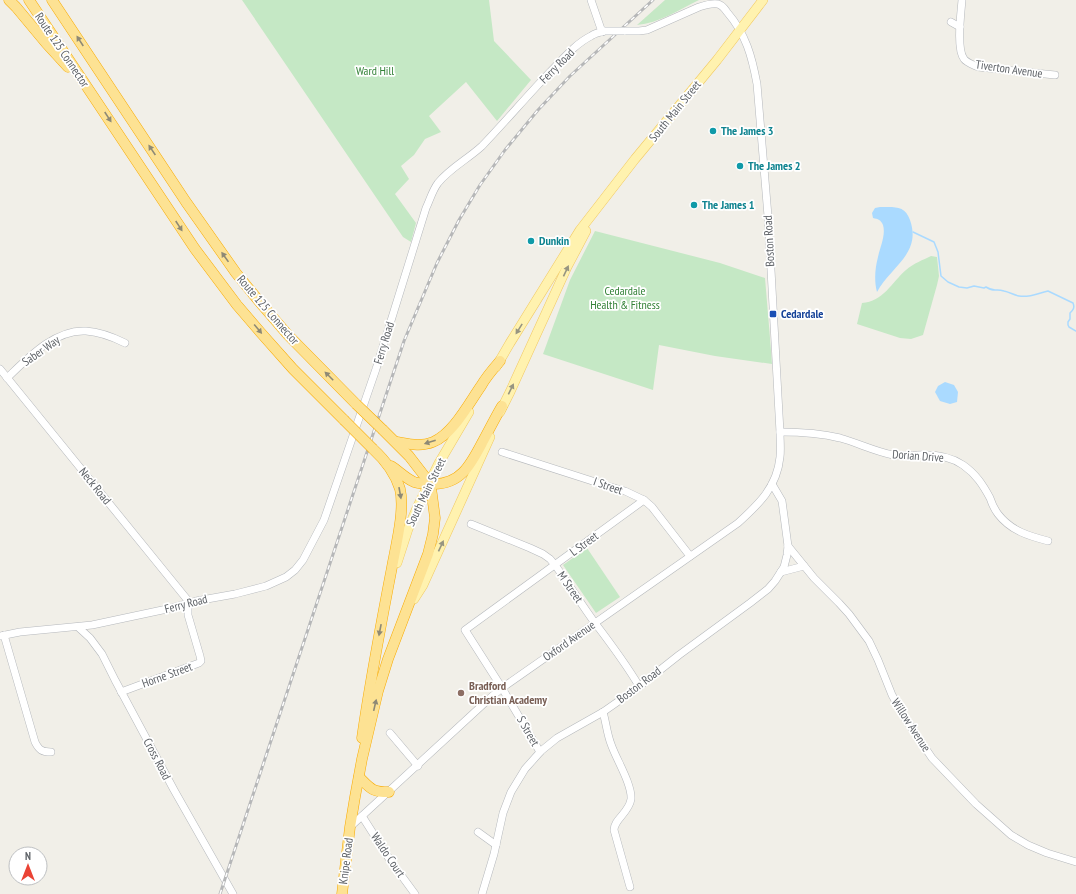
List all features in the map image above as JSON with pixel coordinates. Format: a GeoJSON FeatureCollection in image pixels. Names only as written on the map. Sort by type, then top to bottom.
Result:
{"type":"FeatureCollection","features":[{"type":"Feature","properties":{"kind":"highway"},"geometry":{"type":"LineString","coordinates":[[9,0],[55,54],[86,85]]}},
{"type":"Feature","properties":{"kind":"highway","name":"Route 125 Connector"},"geometry":{"type":"LineString","coordinates":[[29,0],[195,249],[237,305],[293,369],[388,464],[400,488],[401,506],[387,592]]}},
{"type":"Feature","properties":{"kind":"highway","name":"Route 125 Connector"},"geometry":{"type":"LineString","coordinates":[[52,0],[186,202],[236,273],[288,335],[356,404],[397,442],[417,465],[429,484],[432,495],[434,518],[431,543],[404,618]]}},
{"type":"Feature","properties":{"kind":"highway"},"geometry":{"type":"LineString","coordinates":[[59,0],[68,23]]}},
{"type":"Feature","properties":{"kind":"highway"},"geometry":{"type":"LineString","coordinates":[[397,442],[423,445],[434,442],[442,437],[457,421],[482,384],[500,361]]}},
{"type":"Feature","properties":{"kind":"highway"},"geometry":{"type":"LineString","coordinates":[[388,464],[408,479],[419,483],[439,484],[451,481],[471,464],[502,406]]}},
{"type":"Feature","properties":{"kind":"highway","name":"South Main Street"},"geometry":{"type":"LineString","coordinates":[[355,797],[367,699],[387,592]]}},
{"type":"Feature","properties":{"kind":"highway","name":"South Main Street"},"geometry":{"type":"LineString","coordinates":[[350,827],[362,759],[378,691],[388,659],[404,618]]}},
{"type":"Feature","properties":{"kind":"highway"},"geometry":{"type":"LineString","coordinates":[[360,777],[370,788],[375,791],[389,792]]}},
{"type":"Feature","properties":{"kind":"highway","name":"Knipe Road"},"geometry":{"type":"LineString","coordinates":[[342,894],[350,827]]}},
{"type":"Feature","properties":{"kind":"main road","name":"South Main Street"},"geometry":{"type":"LineString","coordinates":[[387,592],[392,582],[399,554],[408,529],[439,463],[574,240],[635,159],[708,71],[763,0]]}},
{"type":"Feature","properties":{"kind":"main road","name":"South Main Street"},"geometry":{"type":"LineString","coordinates":[[404,618],[429,571],[489,439],[502,406],[567,267],[589,226],[587,222]]}},
{"type":"Feature","properties":{"kind":"street"},"geometry":{"type":"LineString","coordinates":[[591,0],[604,31]]}},
{"type":"Feature","properties":{"kind":"street","name":"Ferry Road"},"geometry":{"type":"LineString","coordinates":[[2,636],[20,632],[92,625],[167,609],[266,586],[286,577],[295,570],[303,560],[326,513],[376,369],[432,192],[444,177],[481,146],[533,90],[580,43],[591,36],[604,31],[647,30],[715,0]]}},
{"type":"Feature","properties":{"kind":"street"},"geometry":{"type":"LineString","coordinates":[[950,22],[960,27],[962,0]]}},
{"type":"Feature","properties":{"kind":"street"},"geometry":{"type":"LineString","coordinates":[[707,4],[718,4],[722,7],[736,22],[740,30]]}},
{"type":"Feature","properties":{"kind":"street","name":"Tiverton Avenue"},"geometry":{"type":"LineString","coordinates":[[960,27],[960,46],[964,59],[978,67],[1055,75]]}},
{"type":"Feature","properties":{"kind":"street","name":"Boston Road"},"geometry":{"type":"LineString","coordinates":[[740,30],[749,50],[759,101],[768,216],[781,455]]}},
{"type":"Feature","properties":{"kind":"street","name":"Saber Way"},"geometry":{"type":"LineString","coordinates":[[7,378],[31,355],[60,336],[85,331],[94,332],[125,343]]}},
{"type":"Feature","properties":{"kind":"street","name":"Neck Road"},"geometry":{"type":"LineString","coordinates":[[0,369],[190,603]]}},
{"type":"Feature","properties":{"kind":"street","name":"Dorian Drive"},"geometry":{"type":"LineString","coordinates":[[780,432],[803,432],[827,435],[895,455],[928,454],[951,459],[964,465],[977,478],[988,494],[998,514],[1007,523],[1019,532],[1048,541]]}},
{"type":"Feature","properties":{"kind":"street","name":"I Street"},"geometry":{"type":"LineString","coordinates":[[502,452],[611,486],[644,500],[658,514],[690,556]]}},
{"type":"Feature","properties":{"kind":"street","name":"Oxford Avenue"},"geometry":{"type":"LineString","coordinates":[[350,827],[502,688],[738,523],[753,510],[766,494],[777,473],[781,455]]}},
{"type":"Feature","properties":{"kind":"street","name":"Boston Road"},"geometry":{"type":"LineString","coordinates":[[482,894],[496,845],[503,813],[511,792],[525,769],[540,752],[557,738],[603,712],[639,686],[768,589],[775,581],[784,567],[788,546],[782,501],[772,484]]}},
{"type":"Feature","properties":{"kind":"street","name":"L Street"},"geometry":{"type":"LineString","coordinates":[[465,630],[644,500]]}},
{"type":"Feature","properties":{"kind":"street","name":"M Street"},"geometry":{"type":"LineString","coordinates":[[471,524],[530,548],[550,559],[625,663],[639,686]]}},
{"type":"Feature","properties":{"kind":"street","name":"Willow Avenue"},"geometry":{"type":"LineString","coordinates":[[788,546],[814,578],[859,626],[878,660],[892,695],[904,717],[932,758],[976,804],[1011,835],[1028,845],[1047,853],[1076,862]]}},
{"type":"Feature","properties":{"kind":"street"},"geometry":{"type":"LineString","coordinates":[[781,572],[804,566]]}},
{"type":"Feature","properties":{"kind":"street","name":"Horne Street"},"geometry":{"type":"LineString","coordinates":[[121,692],[199,663],[201,660],[188,615],[190,603]]}},
{"type":"Feature","properties":{"kind":"street","name":"Cross Road"},"geometry":{"type":"LineString","coordinates":[[78,627],[90,638],[102,654],[174,790],[233,894]]}},
{"type":"Feature","properties":{"kind":"street","name":"S Street"},"geometry":{"type":"LineString","coordinates":[[465,630],[540,752]]}},
{"type":"Feature","properties":{"kind":"street"},"geometry":{"type":"LineString","coordinates":[[2,636],[38,749],[43,752],[51,752]]}},
{"type":"Feature","properties":{"kind":"street"},"geometry":{"type":"LineString","coordinates":[[603,712],[614,755],[631,796],[627,810],[614,827],[630,887]]}},
{"type":"Feature","properties":{"kind":"street"},"geometry":{"type":"LineString","coordinates":[[390,733],[418,766]]}},
{"type":"Feature","properties":{"kind":"street","name":"Waldo Court"},"geometry":{"type":"LineString","coordinates":[[362,816],[415,894]]}},
{"type":"Feature","properties":{"kind":"street"},"geometry":{"type":"LineString","coordinates":[[478,832],[496,845]]}},
{"type":"Feature","properties":{"kind":"green space","name":"Ward Hill"},"geometry":{"type":"Polygon","coordinates":[[[242,0],[489,0],[494,41],[531,80],[497,121],[466,82],[429,116],[441,132],[425,139],[414,155],[401,166],[409,179],[395,194],[416,223],[411,242],[403,237],[242,0]]]}},
{"type":"Feature","properties":{"kind":"green space"},"geometry":{"type":"Polygon","coordinates":[[[665,0],[699,0],[661,19],[637,25],[665,0]]]}},
{"type":"Feature","properties":{"kind":"green space","name":"Cedardale Health & Fitness"},"geometry":{"type":"Polygon","coordinates":[[[595,231],[720,263],[765,278],[772,364],[715,356],[659,345],[653,390],[543,354],[570,280],[595,231]]]}},
{"type":"Feature","properties":{"kind":"green space"},"geometry":{"type":"Polygon","coordinates":[[[931,256],[937,257],[939,276],[923,335],[911,339],[900,338],[857,324],[862,303],[876,299],[887,291],[909,268],[931,256]]]}},
{"type":"Feature","properties":{"kind":"green space"},"geometry":{"type":"Polygon","coordinates":[[[587,548],[620,597],[596,613],[563,565],[587,548]]]}},
{"type":"Feature","properties":{"kind":"water"},"geometry":{"type":"Polygon","coordinates":[[[875,208],[902,209],[908,215],[913,232],[912,242],[908,251],[877,292],[875,283],[877,261],[884,229],[883,225],[878,219],[873,218],[872,213],[875,208]]]}},
{"type":"Feature","properties":{"kind":"water"},"geometry":{"type":"Polygon","coordinates":[[[945,382],[954,385],[958,392],[957,402],[950,404],[940,401],[935,392],[938,386],[945,382]]]}},
{"type":"Feature","properties":{"kind":"waterway"},"geometry":{"type":"LineString","coordinates":[[913,232],[934,242],[938,252],[941,276],[948,282],[959,287],[986,287],[992,290],[1008,292],[1017,296],[1030,296],[1048,291],[1073,303],[1074,308],[1070,313],[1068,325],[1076,331]]}},
{"type":"Feature","properties":{"kind":"railway"},"geometry":{"type":"LineString","coordinates":[[220,894],[404,341],[437,263],[459,220],[480,185],[505,150],[538,110],[570,76],[653,0]]}},
{"type":"Feature","properties":{"kind":"place","name":"The James 3"},"geometry":{"type":"Point","coordinates":[713,131]}},
{"type":"Feature","properties":{"kind":"place","name":"The James 2"},"geometry":{"type":"Point","coordinates":[740,166]}},
{"type":"Feature","properties":{"kind":"place","name":"The James 1"},"geometry":{"type":"Point","coordinates":[694,205]}},
{"type":"Feature","properties":{"kind":"place","name":"Dunkin"},"geometry":{"type":"Point","coordinates":[531,241]}},
{"type":"Feature","properties":{"kind":"place","name":"Cedardale"},"geometry":{"type":"Point","coordinates":[773,314]}},
{"type":"Feature","properties":{"kind":"place","name":"Bradford Christian Academy"},"geometry":{"type":"Point","coordinates":[461,693]}}]}
